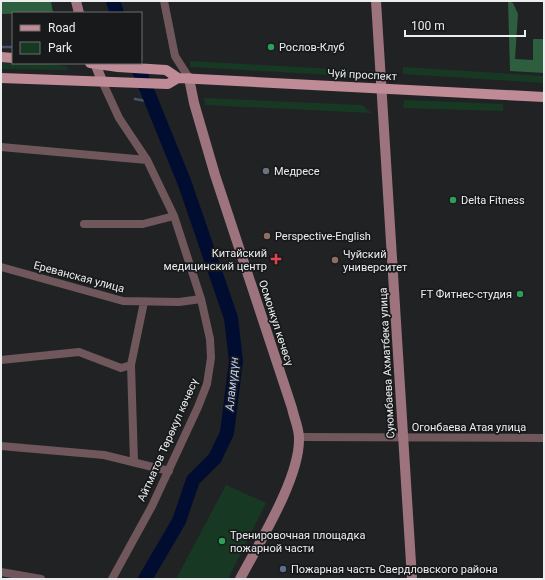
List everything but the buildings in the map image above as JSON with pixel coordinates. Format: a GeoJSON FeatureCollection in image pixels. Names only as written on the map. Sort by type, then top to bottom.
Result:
{"type":"FeatureCollection","features":[{"type":"Feature","properties":{"kind":"main road"},"geometry":{"type":"LineString","coordinates":[[1,57],[12,58]]}},
{"type":"Feature","properties":{"kind":"main road"},"geometry":{"type":"LineString","coordinates":[[1,78],[168,84],[178,78],[166,70],[118,67],[100,64]]}},
{"type":"Feature","properties":{"kind":"main road","name":"Чуй проспект"},"geometry":{"type":"LineString","coordinates":[[178,78],[381,87],[544,97]]}},
{"type":"Feature","properties":{"kind":"street"},"geometry":{"type":"LineString","coordinates":[[76,1],[79,12]]}},
{"type":"Feature","properties":{"kind":"street","name":"Осмонкул көчөсү"},"geometry":{"type":"LineString","coordinates":[[164,1],[175,56],[189,78],[194,104],[215,175],[290,401],[299,437],[298,452],[291,476],[240,579]]}},
{"type":"Feature","properties":{"kind":"street","name":"Суюмбаева Ахматбека улица"},"geometry":{"type":"LineString","coordinates":[[376,1],[412,579]]}},
{"type":"Feature","properties":{"kind":"street","name":"Айтматов Төрөкул көчөсү"},"geometry":{"type":"LineString","coordinates":[[94,64],[119,118],[146,160],[174,216],[201,299],[210,339],[211,358],[210,373],[198,407],[169,471],[112,579]]}},
{"type":"Feature","properties":{"kind":"street"},"geometry":{"type":"LineString","coordinates":[[1,147],[146,160]]}},
{"type":"Feature","properties":{"kind":"street"},"geometry":{"type":"LineString","coordinates":[[84,224],[143,224],[174,216]]}},
{"type":"Feature","properties":{"kind":"street","name":"Ереванская улица"},"geometry":{"type":"LineString","coordinates":[[1,267],[123,301],[179,302],[201,299]]}},
{"type":"Feature","properties":{"kind":"street"},"geometry":{"type":"LineString","coordinates":[[134,462],[132,365],[144,302]]}},
{"type":"Feature","properties":{"kind":"street"},"geometry":{"type":"LineString","coordinates":[[1,360],[79,352],[121,368],[132,365]]}},
{"type":"Feature","properties":{"kind":"street","name":"Огонбаева Атая улица"},"geometry":{"type":"LineString","coordinates":[[299,437],[544,438]]}},
{"type":"Feature","properties":{"kind":"street"},"geometry":{"type":"LineString","coordinates":[[1,446],[104,455],[169,471]]}},
{"type":"Feature","properties":{"kind":"street"},"geometry":{"type":"LineString","coordinates":[[1,572],[41,579]]}},
{"type":"Feature","properties":{"kind":"green space"},"geometry":{"type":"Polygon","coordinates":[[[1,1],[51,1],[53,12],[12,12],[12,14],[1,14],[1,1]]]}},
{"type":"Feature","properties":{"kind":"green space"},"geometry":{"type":"Polygon","coordinates":[[[508,1],[513,3],[518,14],[515,59],[533,60],[533,39],[544,39],[544,73],[510,71],[508,1]]]}},
{"type":"Feature","properties":{"kind":"green space"},"geometry":{"type":"Polygon","coordinates":[[[190,61],[349,70],[349,76],[190,67],[190,61]]]}},
{"type":"Feature","properties":{"kind":"green space"},"geometry":{"type":"Polygon","coordinates":[[[1,63],[53,64],[68,67],[67,70],[1,69],[1,63]]]}},
{"type":"Feature","properties":{"kind":"green space"},"geometry":{"type":"Polygon","coordinates":[[[403,67],[544,76],[544,83],[403,74],[403,67]]]}},
{"type":"Feature","properties":{"kind":"green space"},"geometry":{"type":"Polygon","coordinates":[[[204,98],[362,105],[371,113],[205,105],[204,98]]]}},
{"type":"Feature","properties":{"kind":"green space"},"geometry":{"type":"Polygon","coordinates":[[[404,100],[503,104],[503,111],[403,108],[404,100]]]}},
{"type":"Feature","properties":{"kind":"green space","name":"Тренировочная площадка пожарной части"},"geometry":{"type":"Polygon","coordinates":[[[226,485],[266,503],[228,579],[176,579],[226,485]]]}},
{"type":"Feature","properties":{"kind":"waterway","name":"Аламүдүн"},"geometry":{"type":"LineString","coordinates":[[113,1],[117,12]]}},
{"type":"Feature","properties":{"kind":"waterway"},"geometry":{"type":"LineString","coordinates":[[1,47],[12,47]]}},
{"type":"Feature","properties":{"kind":"waterway","name":"Аламүдүн"},"geometry":{"type":"LineString","coordinates":[[136,64],[185,184],[231,318],[236,361],[227,433],[215,458],[193,480],[179,521],[145,579]]}},
{"type":"Feature","properties":{"kind":"waterway"},"geometry":{"type":"LineString","coordinates":[[135,99],[152,102]]}},
{"type":"Feature","properties":{"kind":"place","name":"Рослов-Клуб"},"geometry":{"type":"Point","coordinates":[271,47]}},
{"type":"Feature","properties":{"kind":"place","name":"Медресе"},"geometry":{"type":"Point","coordinates":[266,171]}},
{"type":"Feature","properties":{"kind":"place","name":"Delta Fitness"},"geometry":{"type":"Point","coordinates":[453,200]}},
{"type":"Feature","properties":{"kind":"place","name":"Perspective-English"},"geometry":{"type":"Point","coordinates":[267,236]}},
{"type":"Feature","properties":{"kind":"place","name":"Китайский медицинский центр"},"geometry":{"type":"Point","coordinates":[276,259]}},
{"type":"Feature","properties":{"kind":"place","name":"Чуйский университет"},"geometry":{"type":"Point","coordinates":[335,260]}},
{"type":"Feature","properties":{"kind":"place","name":"FT Фитнес-студия"},"geometry":{"type":"Point","coordinates":[520,294]}},
{"type":"Feature","properties":{"kind":"place","name":"Тренировочная площадка пожарной части"},"geometry":{"type":"Point","coordinates":[222,541]}},
{"type":"Feature","properties":{"kind":"place","name":"Пожарная часть Свердловского района"},"geometry":{"type":"Point","coordinates":[283,569]}}]}
